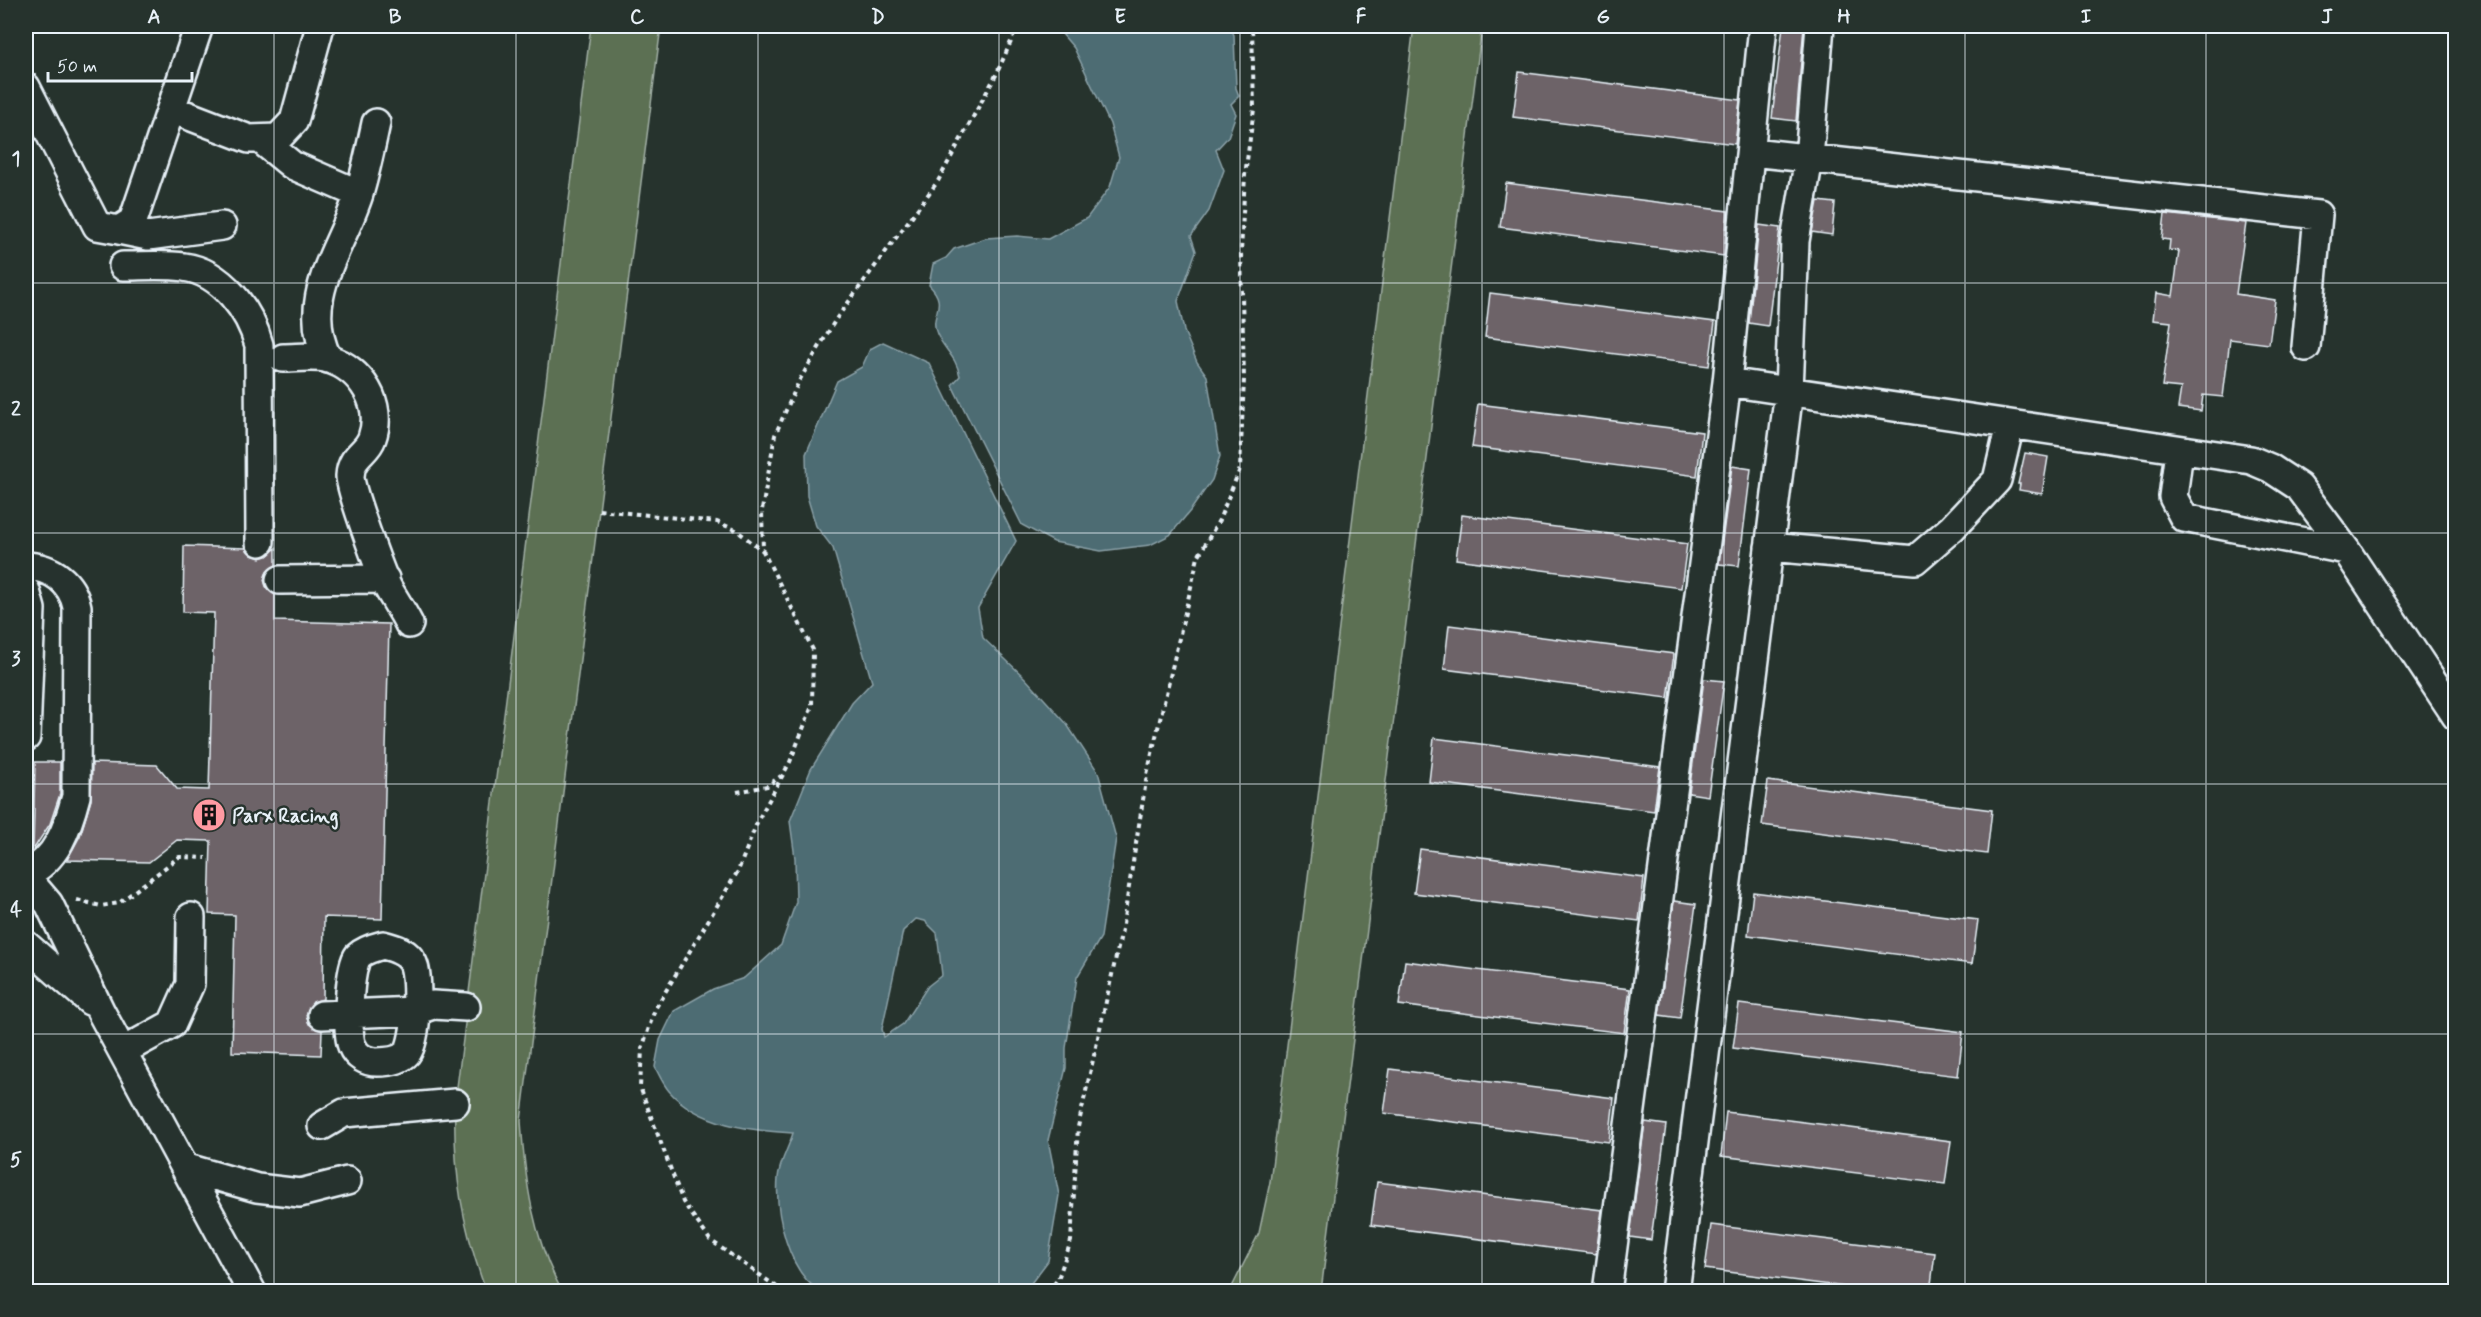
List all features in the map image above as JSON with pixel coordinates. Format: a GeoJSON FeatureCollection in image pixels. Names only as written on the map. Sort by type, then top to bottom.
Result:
{"type":"FeatureCollection","features":[{"type":"Feature","properties":{"kind":"street"},"geometry":{"type":"LineString","coordinates":[[118,230],[133,221],[199,26]]}},
{"type":"Feature","properties":{"kind":"street"},"geometry":{"type":"LineString","coordinates":[[171,109],[249,139],[278,138],[294,121],[320,26]]}},
{"type":"Feature","properties":{"kind":"street"},"geometry":{"type":"LineString","coordinates":[[1607,1292],[1727,382],[1763,26]]}},
{"type":"Feature","properties":{"kind":"street"},"geometry":{"type":"LineString","coordinates":[[1675,1292],[1789,391],[1794,241],[1809,158],[1820,26]]}},
{"type":"Feature","properties":{"kind":"street"},"geometry":{"type":"LineString","coordinates":[[26,87],[97,226],[148,236],[222,226]]}},
{"type":"Feature","properties":{"kind":"street"},"geometry":{"type":"LineString","coordinates":[[328,358],[316,329],[317,306],[326,275],[359,194],[376,123]]}},
{"type":"Feature","properties":{"kind":"street"},"geometry":{"type":"LineString","coordinates":[[260,139],[292,165],[359,194]]}},
{"type":"Feature","properties":{"kind":"street"},"geometry":{"type":"LineString","coordinates":[[1752,152],[2318,215],[2306,347]]}},
{"type":"Feature","properties":{"kind":"street"},"geometry":{"type":"LineString","coordinates":[[148,236],[133,266],[185,267],[210,277],[228,291],[254,328],[259,345],[260,542]]}},
{"type":"Feature","properties":{"kind":"street"},"geometry":{"type":"LineString","coordinates":[[283,358],[328,358],[358,374],[370,392],[374,412],[372,439],[354,459],[350,476],[353,494],[385,579],[409,624]]}},
{"type":"Feature","properties":{"kind":"street"},"geometry":{"type":"LineString","coordinates":[[1727,382],[2170,450],[2251,460],[2279,473],[2299,487],[2346,550],[2456,716]]}},
{"type":"Feature","properties":{"kind":"street"},"geometry":{"type":"LineString","coordinates":[[1769,547],[1915,560],[1952,528],[1997,480],[2010,425]]}},
{"type":"Feature","properties":{"kind":"street"},"geometry":{"type":"LineString","coordinates":[[2170,450],[2173,496],[2184,518],[2346,550]]}},
{"type":"Feature","properties":{"kind":"street"},"geometry":{"type":"LineString","coordinates":[[26,567],[47,580],[56,590],[62,605],[59,820],[53,852],[41,867],[26,876],[49,904],[102,1012],[252,1292]]}},
{"type":"Feature","properties":{"kind":"street"},"geometry":{"type":"LineString","coordinates":[[280,580],[385,579]]}},
{"type":"Feature","properties":{"kind":"street"},"geometry":{"type":"LineString","coordinates":[[26,591],[32,609],[26,737]]}},
{"type":"Feature","properties":{"kind":"street"},"geometry":{"type":"LineString","coordinates":[[123,1051],[172,1024],[190,984],[191,917]]}},
{"type":"Feature","properties":{"kind":"street"},"geometry":{"type":"LineString","coordinates":[[26,945],[102,1012]]}},
{"type":"Feature","properties":{"kind":"street"},"geometry":{"type":"LineString","coordinates":[[383,945],[404,952],[413,962],[417,976],[412,1040],[406,1053],[395,1061],[374,1062],[362,1059],[351,1045],[350,1014],[351,970],[358,956],[383,945]]}},
{"type":"Feature","properties":{"kind":"street"},"geometry":{"type":"LineString","coordinates":[[322,1015],[415,1011],[433,1005],[466,1007]]}},
{"type":"Feature","properties":{"kind":"street"},"geometry":{"type":"LineString","coordinates":[[322,1126],[344,1113],[455,1103]]}},
{"type":"Feature","properties":{"kind":"street"},"geometry":{"type":"LineString","coordinates":[[187,1168],[257,1188],[300,1192],[347,1181]]}},
{"type":"Feature","properties":{"kind":"path"},"geometry":{"type":"LineString","coordinates":[[763,551],[762,510],[775,435],[799,381],[861,281],[938,181],[996,75],[1018,26]]}},
{"type":"Feature","properties":{"kind":"path"},"geometry":{"type":"LineString","coordinates":[[1048,1292],[1058,1279],[1071,1241],[1078,1126],[1122,930],[1147,775],[1195,568],[1198,556],[1220,520],[1240,469],[1244,379],[1240,252],[1245,175],[1254,109],[1252,26]]}},
{"type":"Feature","properties":{"kind":"path"},"geometry":{"type":"LineString","coordinates":[[599,510],[717,522],[736,530],[763,551],[813,650],[812,706],[784,774],[758,819],[738,871],[655,1010],[642,1049],[640,1087],[683,1202],[710,1239],[784,1292]]}},
{"type":"Feature","properties":{"kind":"path"},"geometry":{"type":"LineString","coordinates":[[737,792],[766,786],[784,774]]}},
{"type":"Feature","properties":{"kind":"path"},"geometry":{"type":"LineString","coordinates":[[77,900],[101,906],[119,903],[179,857],[206,858]]}},
{"type":"Feature","properties":{"kind":"green space"},"geometry":{"type":"Polygon","coordinates":[[[591,26],[661,26],[521,1121],[528,1187],[537,1230],[562,1291],[486,1291],[471,1244],[461,1199],[456,1153],[455,1103],[591,26]]]}},
{"type":"Feature","properties":{"kind":"green space"},"geometry":{"type":"Polygon","coordinates":[[[1414,26],[1482,26],[1321,1291],[1230,1291],[1259,1233],[1270,1182],[1414,26]]]}},
{"type":"Feature","properties":{"kind":"water"},"geometry":{"type":"Polygon","coordinates":[[[1062,26],[1230,26],[1234,35],[1236,88],[1239,96],[1231,104],[1236,114],[1228,137],[1216,150],[1224,170],[1209,211],[1191,236],[1196,251],[1178,301],[1184,331],[1197,362],[1207,376],[1220,456],[1212,480],[1170,535],[1150,545],[1101,551],[1054,542],[1022,525],[952,385],[960,376],[956,363],[937,334],[935,321],[938,299],[929,285],[933,264],[946,258],[954,249],[986,238],[1017,236],[1048,239],[1087,218],[1110,187],[1119,157],[1110,124],[1074,48],[1062,34],[1062,26]]]}},
{"type":"Feature","properties":{"kind":"water"},"geometry":{"type":"Polygon","coordinates":[[[883,342],[929,363],[1016,541],[978,608],[983,638],[1025,678],[1066,723],[1098,772],[1116,838],[1101,937],[1077,977],[1066,1048],[1066,1068],[1048,1140],[1059,1195],[1048,1261],[1025,1291],[821,1292],[800,1271],[792,1257],[779,1208],[780,1167],[793,1133],[744,1128],[695,1112],[669,1091],[655,1067],[660,1040],[674,1011],[713,989],[744,978],[781,945],[796,902],[795,858],[790,821],[811,769],[852,703],[872,682],[833,548],[816,526],[807,496],[806,454],[837,381],[862,367],[870,349],[883,342]],[[916,919],[903,931],[882,1029],[884,1037],[903,1024],[928,986],[942,975],[937,933],[925,921],[916,919]]]}},
{"type":"Feature","properties":{"kind":"building"},"geometry":{"type":"Polygon","coordinates":[[[1783,26],[1804,26],[1796,121],[1772,118],[1783,26]]]}},
{"type":"Feature","properties":{"kind":"building"},"geometry":{"type":"Polygon","coordinates":[[[1519,72],[1740,100],[1735,144],[1513,117],[1519,72]]]}},
{"type":"Feature","properties":{"kind":"building"},"geometry":{"type":"Polygon","coordinates":[[[1506,183],[1728,211],[1724,256],[1500,227],[1506,183]]]}},
{"type":"Feature","properties":{"kind":"building"},"geometry":{"type":"Polygon","coordinates":[[[1818,201],[1835,203],[1832,235],[1812,232],[1818,201]]]}},
{"type":"Feature","properties":{"kind":"building"},"geometry":{"type":"Polygon","coordinates":[[[2165,214],[2246,223],[2236,294],[2275,300],[2269,344],[2230,339],[2223,397],[2203,395],[2201,411],[2178,408],[2181,388],[2162,386],[2171,322],[2153,320],[2156,293],[2173,296],[2179,251],[2169,250],[2170,240],[2162,239],[2165,214]]]}},
{"type":"Feature","properties":{"kind":"building"},"geometry":{"type":"Polygon","coordinates":[[[1759,225],[1780,228],[1768,326],[1749,323],[1759,225]]]}},
{"type":"Feature","properties":{"kind":"building"},"geometry":{"type":"Polygon","coordinates":[[[1490,293],[1715,322],[1709,366],[1485,337],[1490,293]]]}},
{"type":"Feature","properties":{"kind":"building"},"geometry":{"type":"Polygon","coordinates":[[[1478,404],[1702,432],[1697,476],[1472,447],[1478,404]]]}},
{"type":"Feature","properties":{"kind":"building"},"geometry":{"type":"Polygon","coordinates":[[[2025,453],[2048,457],[2042,494],[2019,490],[2020,484],[2018,484],[2025,453]]]}},
{"type":"Feature","properties":{"kind":"building"},"geometry":{"type":"Polygon","coordinates":[[[1732,466],[1751,469],[1739,566],[1719,564],[1732,466]]]}},
{"type":"Feature","properties":{"kind":"building"},"geometry":{"type":"Polygon","coordinates":[[[1462,515],[1687,544],[1681,588],[1456,559],[1462,515]]]}},
{"type":"Feature","properties":{"kind":"building","name":"Parx Racing"},"geometry":{"type":"Polygon","coordinates":[[[184,546],[246,548],[252,555],[260,558],[267,556],[276,548],[276,565],[267,572],[264,580],[267,588],[275,595],[275,621],[389,624],[382,919],[324,917],[323,999],[313,1002],[306,1015],[309,1024],[322,1031],[321,1055],[232,1052],[235,915],[209,914],[211,841],[177,840],[149,862],[67,860],[80,836],[91,800],[92,763],[157,765],[177,789],[209,790],[214,613],[183,612],[184,546]]]}},
{"type":"Feature","properties":{"kind":"building"},"geometry":{"type":"Polygon","coordinates":[[[1449,625],[1674,654],[1668,698],[1444,669],[1449,625]]]}},
{"type":"Feature","properties":{"kind":"building"},"geometry":{"type":"Polygon","coordinates":[[[1704,679],[1724,681],[1708,796],[1689,793],[1704,679]]]}},
{"type":"Feature","properties":{"kind":"building"},"geometry":{"type":"Polygon","coordinates":[[[1434,738],[1660,767],[1654,811],[1429,782],[1434,738]]]}},
{"type":"Feature","properties":{"kind":"building"},"geometry":{"type":"Polygon","coordinates":[[[35,762],[60,762],[60,794],[50,824],[33,850],[35,762]]]}},
{"type":"Feature","properties":{"kind":"building"},"geometry":{"type":"Polygon","coordinates":[[[1768,781],[1992,810],[1987,854],[1762,825],[1768,781]]]}},
{"type":"Feature","properties":{"kind":"building"},"geometry":{"type":"Polygon","coordinates":[[[1420,849],[1644,878],[1639,921],[1414,893],[1420,849]]]}},
{"type":"Feature","properties":{"kind":"building"},"geometry":{"type":"Polygon","coordinates":[[[1753,892],[1978,920],[1972,964],[1748,935],[1753,892]]]}},
{"type":"Feature","properties":{"kind":"building"},"geometry":{"type":"Polygon","coordinates":[[[1674,901],[1696,904],[1680,1018],[1659,1015],[1674,901]]]}},
{"type":"Feature","properties":{"kind":"building"},"geometry":{"type":"Polygon","coordinates":[[[1405,961],[1630,989],[1624,1033],[1399,1005],[1405,961]]]}},
{"type":"Feature","properties":{"kind":"building"},"geometry":{"type":"Polygon","coordinates":[[[1739,1004],[1963,1032],[1958,1076],[1733,1048],[1739,1004]]]}},
{"type":"Feature","properties":{"kind":"building"},"geometry":{"type":"Polygon","coordinates":[[[1390,1069],[1614,1098],[1609,1142],[1384,1113],[1390,1069]]]}},
{"type":"Feature","properties":{"kind":"building"},"geometry":{"type":"Polygon","coordinates":[[[1726,1112],[1951,1141],[1945,1184],[1721,1156],[1726,1112]]]}},
{"type":"Feature","properties":{"kind":"building"},"geometry":{"type":"Polygon","coordinates":[[[1645,1122],[1666,1125],[1651,1240],[1630,1237],[1645,1122]]]}},
{"type":"Feature","properties":{"kind":"building"},"geometry":{"type":"Polygon","coordinates":[[[1377,1182],[1602,1210],[1596,1254],[1371,1225],[1377,1182]]]}},
{"type":"Feature","properties":{"kind":"building"},"geometry":{"type":"Polygon","coordinates":[[[1711,1225],[1935,1253],[1930,1292],[1885,1292],[1705,1269],[1711,1225]]]}},
{"type":"Feature","properties":{"kind":"place","name":"Parx Racing"},"geometry":{"type":"Point","coordinates":[209,815]}}]}
